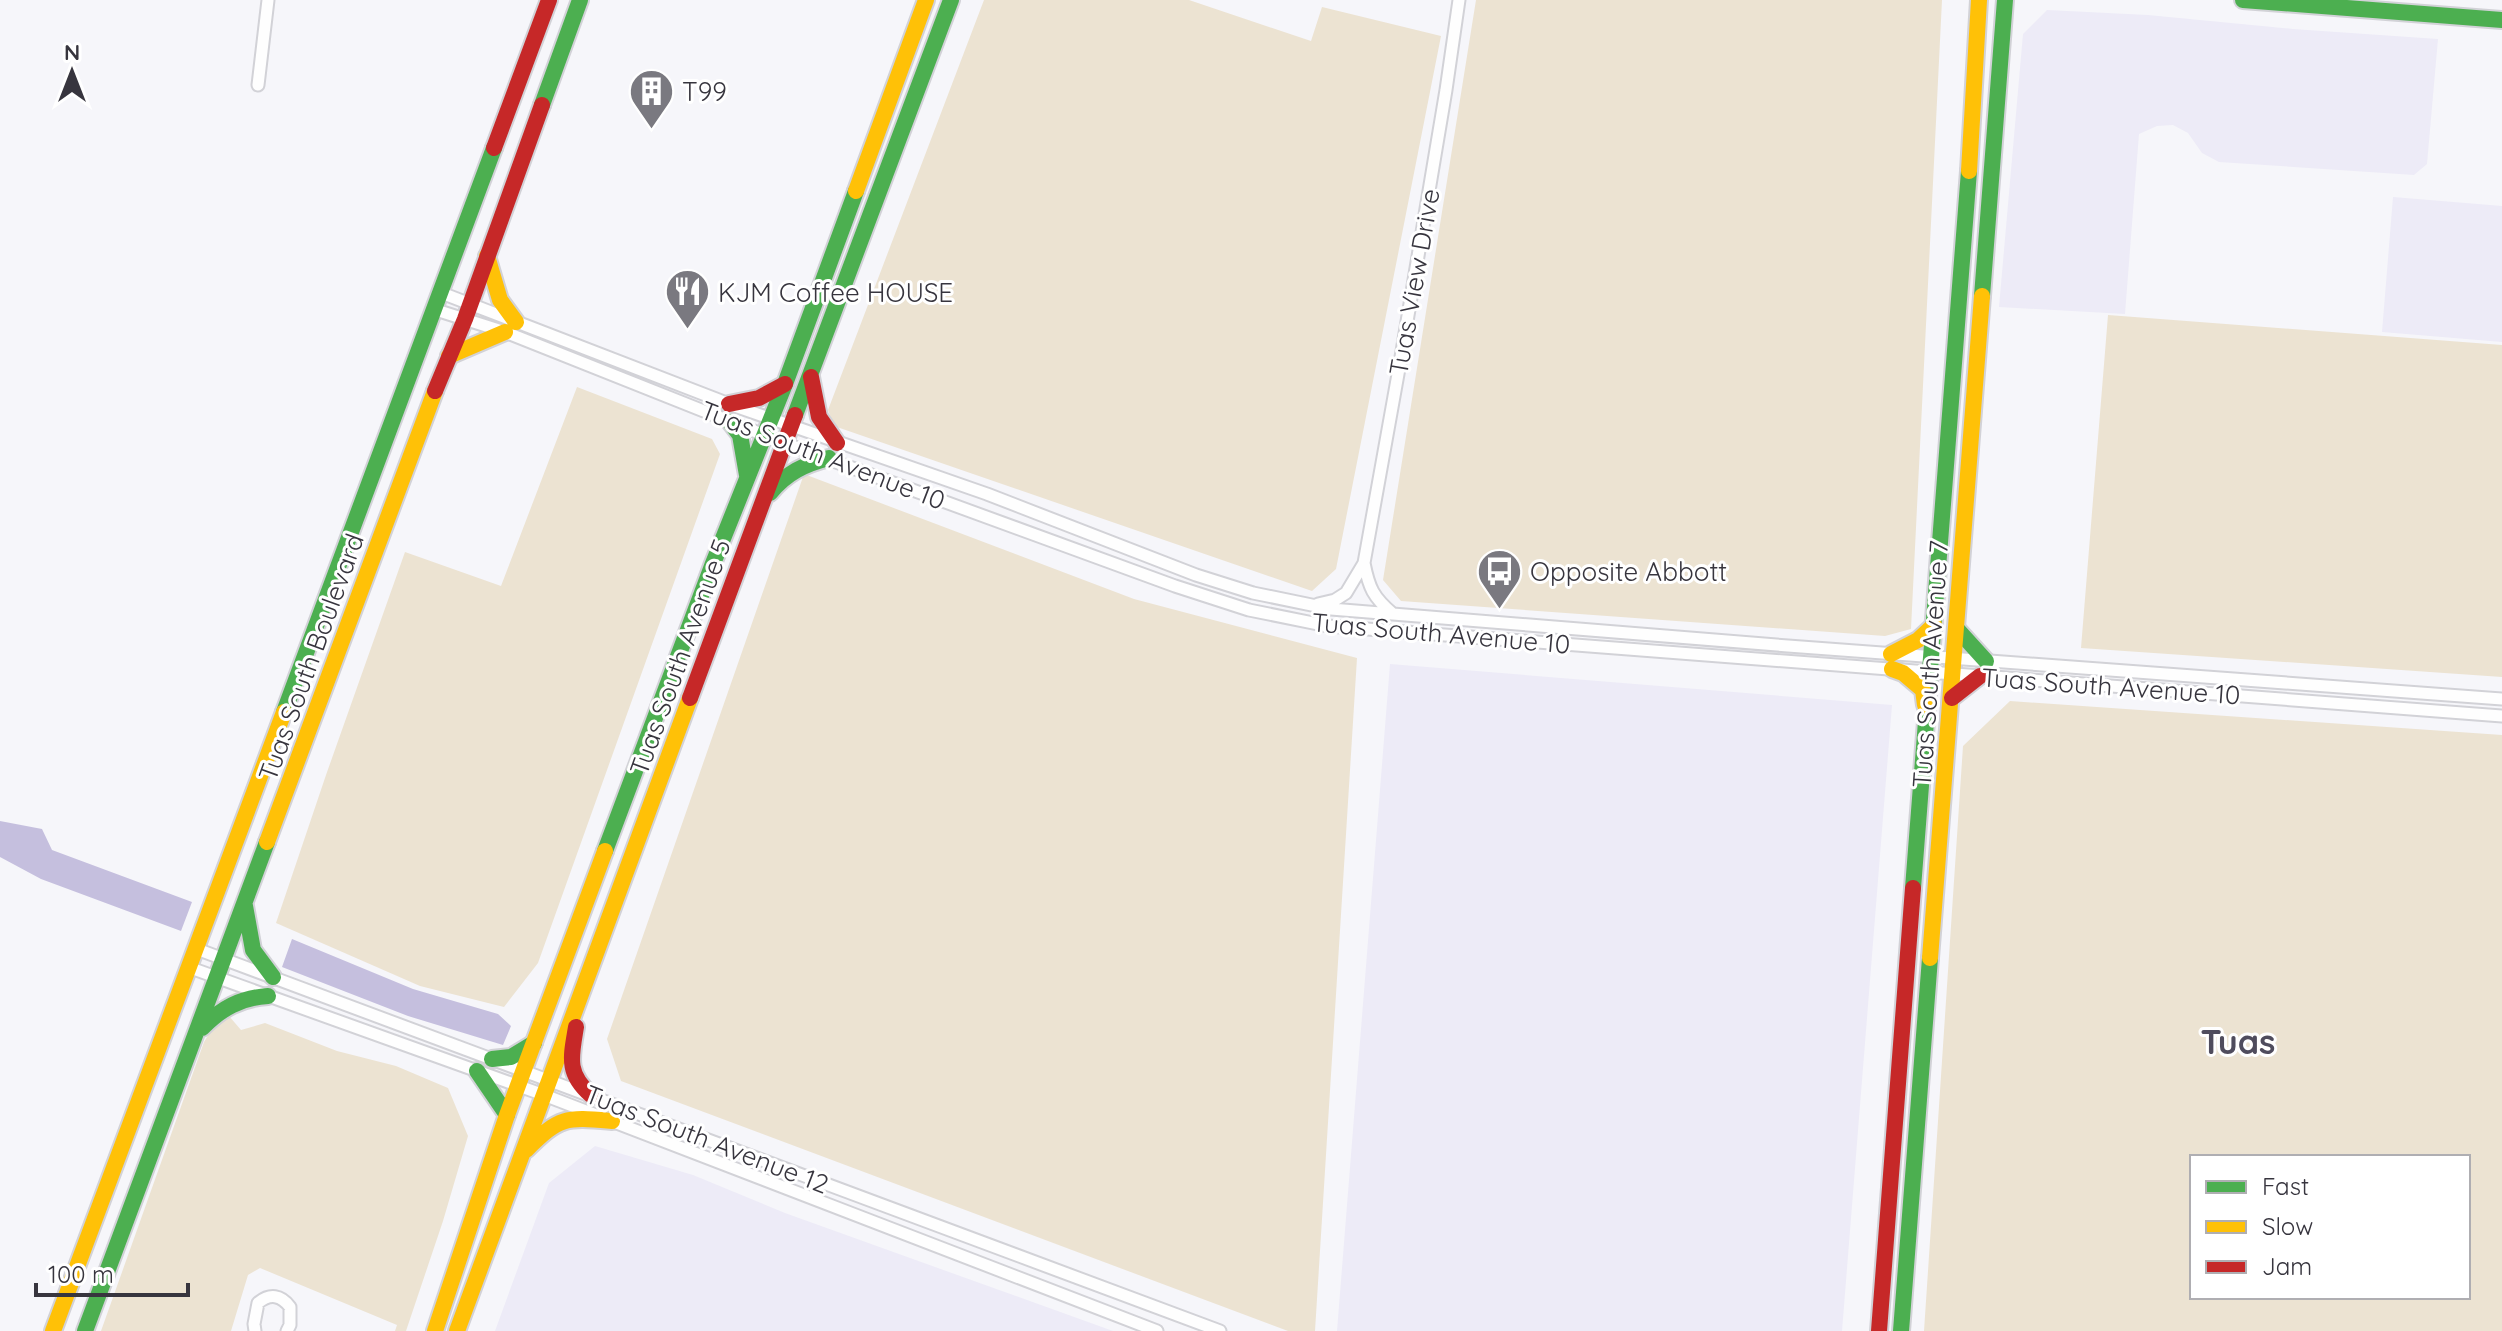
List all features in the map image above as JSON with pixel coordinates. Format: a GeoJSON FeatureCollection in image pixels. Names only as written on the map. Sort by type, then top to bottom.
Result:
{"type":"FeatureCollection","features":[{"type":"Feature","properties":{"kind":"main road","name":"Tuas South Boulevard"},"geometry":{"type":"LineString","coordinates":[[85,1331],[467,312],[580,0]]}},
{"type":"Feature","properties":{"kind":"main road","name":"Tuas South Avenue 5"},"geometry":{"type":"LineString","coordinates":[[435,1331],[507,1115],[747,476],[785,384],[926,0]]}},
{"type":"Feature","properties":{"kind":"main road","name":"Tuas South Avenue 5"},"geometry":{"type":"LineString","coordinates":[[457,1331],[784,443],[951,0]]}},
{"type":"Feature","properties":{"kind":"main road"},"geometry":{"type":"LineString","coordinates":[[2004,7],[2015,0]]}},
{"type":"Feature","properties":{"kind":"main road"},"geometry":{"type":"LineString","coordinates":[[2243,0],[2502,20]]}},
{"type":"Feature","properties":{"kind":"main road"},"geometry":{"type":"LineString","coordinates":[[53,1331],[547,3]]}},
{"type":"Feature","properties":{"kind":"main road","name":"Tuas South Avenue 7"},"geometry":{"type":"LineString","coordinates":[[1879,1331],[1976,80],[1975,4]]}},
{"type":"Feature","properties":{"kind":"main road","name":"Tuas South Avenue 7"},"geometry":{"type":"LineString","coordinates":[[1901,1331],[2004,7]]}},
{"type":"Feature","properties":{"kind":"main road"},"geometry":{"type":"LineString","coordinates":[[449,356],[511,327],[498,297],[487,256]]}},
{"type":"Feature","properties":{"kind":"main road"},"geometry":{"type":"LineString","coordinates":[[811,376],[817,414],[837,443]]}},
{"type":"Feature","properties":{"kind":"main road"},"geometry":{"type":"LineString","coordinates":[[729,404],[759,398],[785,384]]}},
{"type":"Feature","properties":{"kind":"main road"},"geometry":{"type":"LineString","coordinates":[[730,422],[740,435],[747,476]]}},
{"type":"Feature","properties":{"kind":"main road"},"geometry":{"type":"LineString","coordinates":[[763,502],[777,483],[795,469],[829,458]]}},
{"type":"Feature","properties":{"kind":"main road"},"geometry":{"type":"LineString","coordinates":[[1927,714],[1923,690],[1891,661],[1934,625]]}},
{"type":"Feature","properties":{"kind":"main road"},"geometry":{"type":"LineString","coordinates":[[1952,698],[1983,668],[1957,629]]}},
{"type":"Feature","properties":{"kind":"main road"},"geometry":{"type":"LineString","coordinates":[[245,903],[253,950],[273,977]]}},
{"type":"Feature","properties":{"kind":"main road"},"geometry":{"type":"LineString","coordinates":[[196,1033],[216,1012],[235,1001],[244,997],[268,996]]}},
{"type":"Feature","properties":{"kind":"main road"},"geometry":{"type":"LineString","coordinates":[[581,997],[571,1071],[579,1086],[591,1095]]}},
{"type":"Feature","properties":{"kind":"main road"},"geometry":{"type":"LineString","coordinates":[[492,1059],[511,1057],[534,1043]]}},
{"type":"Feature","properties":{"kind":"main road"},"geometry":{"type":"LineString","coordinates":[[477,1071],[507,1115]]}},
{"type":"Feature","properties":{"kind":"main road"},"geometry":{"type":"LineString","coordinates":[[522,1154],[550,1124],[562,1119],[573,1117],[612,1121]]}},
{"type":"Feature","properties":{"kind":"street"},"geometry":{"type":"LineString","coordinates":[[258,85],[268,0]]}},
{"type":"Feature","properties":{"kind":"street","name":"Tuas View Drive"},"geometry":{"type":"LineString","coordinates":[[1313,605],[1335,600],[1346,593],[1364,563],[1459,0]]}},
{"type":"Feature","properties":{"kind":"street","name":"Tuas South Avenue 10"},"geometry":{"type":"LineString","coordinates":[[436,300],[729,404],[767,426],[784,443],[1175,586],[1249,610],[1328,626],[2502,699]]}},
{"type":"Feature","properties":{"kind":"street","name":"Tuas South Avenue 10"},"geometry":{"type":"LineString","coordinates":[[436,300],[467,312]]}},
{"type":"Feature","properties":{"kind":"street","name":"Tuas South Avenue 10"},"geometry":{"type":"LineString","coordinates":[[511,327],[730,422],[791,426],[987,494],[1196,575],[1253,593],[1331,609],[1891,661]]}},
{"type":"Feature","properties":{"kind":"street","name":"Tuas View Drive"},"geometry":{"type":"LineString","coordinates":[[1364,563],[1371,592],[1394,614]]}},
{"type":"Feature","properties":{"kind":"street","name":"Tuas South Avenue 10"},"geometry":{"type":"LineString","coordinates":[[1983,668],[2502,716]]}},
{"type":"Feature","properties":{"kind":"street","name":"Tuas South Avenue 12"},"geometry":{"type":"LineString","coordinates":[[194,948],[492,1059],[521,1078]]}},
{"type":"Feature","properties":{"kind":"street","name":"Tuas South Avenue 12"},"geometry":{"type":"LineString","coordinates":[[188,967],[477,1071],[521,1078],[546,1087],[612,1121],[1157,1331]]}},
{"type":"Feature","properties":{"kind":"street","name":"Tuas South Avenue 12"},"geometry":{"type":"LineString","coordinates":[[546,1087],[591,1095],[1220,1331]]}},
{"type":"Feature","properties":{"kind":"street"},"geometry":{"type":"LineString","coordinates":[[255,1331],[258,1303],[270,1296],[278,1296],[290,1307],[287,1331]]}},
{"type":"Feature","properties":{"kind":"shaded area"},"geometry":{"type":"Polygon","coordinates":[[[984,0],[1189,0],[1311,41],[1322,7],[1441,36],[1336,569],[1312,591],[834,426],[828,410],[984,0]]]}},
{"type":"Feature","properties":{"kind":"shaded area"},"geometry":{"type":"Polygon","coordinates":[[[1476,0],[1942,0],[1911,629],[1885,636],[1401,601],[1383,580],[1476,0]]]}},
{"type":"Feature","properties":{"kind":"shaded area"},"geometry":{"type":"Polygon","coordinates":[[[2047,10],[2148,15],[2438,39],[2427,164],[2414,175],[2219,162],[2202,153],[2188,133],[2173,125],[2157,126],[2139,134],[2125,314],[1999,307],[2023,34],[2047,10]]]}},
{"type":"Feature","properties":{"kind":"shaded area"},"geometry":{"type":"Polygon","coordinates":[[[2393,197],[2502,206],[2502,342],[2382,332],[2393,197]]]}},
{"type":"Feature","properties":{"kind":"shaded area"},"geometry":{"type":"Polygon","coordinates":[[[2108,315],[2502,345],[2502,677],[2081,648],[2108,315]]]}},
{"type":"Feature","properties":{"kind":"shaded area"},"geometry":{"type":"Polygon","coordinates":[[[577,387],[712,439],[720,454],[538,963],[504,1007],[420,986],[276,923],[405,552],[501,586],[577,387]]]}},
{"type":"Feature","properties":{"kind":"shaded area"},"geometry":{"type":"Polygon","coordinates":[[[804,474],[1134,599],[1357,658],[1315,1331],[1288,1331],[621,1081],[607,1039],[804,474]]]}},
{"type":"Feature","properties":{"kind":"shaded area"},"geometry":{"type":"Polygon","coordinates":[[[1390,664],[1892,705],[1842,1331],[1337,1331],[1390,664]]]}},
{"type":"Feature","properties":{"kind":"shaded area"},"geometry":{"type":"Polygon","coordinates":[[[2010,701],[2502,735],[2502,1331],[1924,1331],[1963,746],[2010,701]]]}},
{"type":"Feature","properties":{"kind":"shaded area"},"geometry":{"type":"Polygon","coordinates":[[[0,821],[42,829],[52,850],[192,902],[181,931],[41,879],[0,857],[0,821]]]}},
{"type":"Feature","properties":{"kind":"shaded area"},"geometry":{"type":"Polygon","coordinates":[[[292,939],[413,989],[498,1014],[511,1026],[503,1045],[408,1016],[282,967],[292,939]]]}},
{"type":"Feature","properties":{"kind":"shaded area"},"geometry":{"type":"Polygon","coordinates":[[[229,1016],[241,1030],[265,1023],[337,1051],[396,1066],[448,1088],[468,1136],[406,1331],[395,1331],[397,1325],[260,1268],[248,1275],[231,1331],[101,1331],[204,1042],[213,1027],[229,1016]]]}},
{"type":"Feature","properties":{"kind":"shaded area"},"geometry":{"type":"Polygon","coordinates":[[[595,1146],[693,1175],[785,1213],[1113,1331],[495,1331],[549,1183],[595,1146]]]}},
{"type":"Feature","properties":{"kind":"traffic: fast"},"geometry":{"type":"LineString","coordinates":[[542,105],[580,0]]}},
{"type":"Feature","properties":{"kind":"traffic: fast"},"geometry":{"type":"LineString","coordinates":[[795,415],[951,0]]}},
{"type":"Feature","properties":{"kind":"traffic: fast"},"geometry":{"type":"LineString","coordinates":[[1982,296],[2005,0]]}},
{"type":"Feature","properties":{"kind":"traffic: fast"},"geometry":{"type":"LineString","coordinates":[[2243,0],[2502,20]]}},
{"type":"Feature","properties":{"kind":"traffic: fast"},"geometry":{"type":"LineString","coordinates":[[284,712],[494,148]]}},
{"type":"Feature","properties":{"kind":"traffic: fast"},"geometry":{"type":"LineString","coordinates":[[1913,888],[1969,171]]}},
{"type":"Feature","properties":{"kind":"traffic: fast"},"geometry":{"type":"LineString","coordinates":[[605,851],[856,191]]}},
{"type":"Feature","properties":{"kind":"traffic: fast"},"geometry":{"type":"LineString","coordinates":[[730,422],[740,435],[747,475]]}},
{"type":"Feature","properties":{"kind":"traffic: fast"},"geometry":{"type":"LineString","coordinates":[[770,493],[796,470],[829,458]]}},
{"type":"Feature","properties":{"kind":"traffic: fast"},"geometry":{"type":"LineString","coordinates":[[1957,629],[1986,661]]}},
{"type":"Feature","properties":{"kind":"traffic: fast"},"geometry":{"type":"LineString","coordinates":[[85,1331],[267,842]]}},
{"type":"Feature","properties":{"kind":"traffic: fast"},"geometry":{"type":"LineString","coordinates":[[245,906],[253,950],[273,977]]}},
{"type":"Feature","properties":{"kind":"traffic: fast"},"geometry":{"type":"LineString","coordinates":[[1901,1331],[1930,958]]}},
{"type":"Feature","properties":{"kind":"traffic: fast"},"geometry":{"type":"LineString","coordinates":[[202,1028],[232,1005],[268,996]]}},
{"type":"Feature","properties":{"kind":"traffic: fast"},"geometry":{"type":"LineString","coordinates":[[492,1059],[511,1057],[534,1043]]}},
{"type":"Feature","properties":{"kind":"traffic: fast"},"geometry":{"type":"LineString","coordinates":[[477,1071],[507,1115]]}},
{"type":"Feature","properties":{"kind":"traffic: slow"},"geometry":{"type":"LineString","coordinates":[[856,191],[926,0]]}},
{"type":"Feature","properties":{"kind":"traffic: slow"},"geometry":{"type":"LineString","coordinates":[[1969,171],[1979,0]]}},
{"type":"Feature","properties":{"kind":"traffic: slow"},"geometry":{"type":"LineString","coordinates":[[487,256],[500,300],[516,322]]}},
{"type":"Feature","properties":{"kind":"traffic: slow"},"geometry":{"type":"LineString","coordinates":[[1930,958],[1982,296]]}},
{"type":"Feature","properties":{"kind":"traffic: slow"},"geometry":{"type":"LineString","coordinates":[[449,356],[505,332]]}},
{"type":"Feature","properties":{"kind":"traffic: slow"},"geometry":{"type":"LineString","coordinates":[[267,842],[435,391]]}},
{"type":"Feature","properties":{"kind":"traffic: slow"},"geometry":{"type":"LineString","coordinates":[[1891,654],[1918,640],[1934,625]]}},
{"type":"Feature","properties":{"kind":"traffic: slow"},"geometry":{"type":"LineString","coordinates":[[1892,669],[1903,673],[1923,690],[1925,705]]}},
{"type":"Feature","properties":{"kind":"traffic: slow"},"geometry":{"type":"LineString","coordinates":[[457,1331],[690,698]]}},
{"type":"Feature","properties":{"kind":"traffic: slow"},"geometry":{"type":"LineString","coordinates":[[53,1331],[284,712]]}},
{"type":"Feature","properties":{"kind":"traffic: slow"},"geometry":{"type":"LineString","coordinates":[[435,1331],[507,1115],[605,851]]}},
{"type":"Feature","properties":{"kind":"traffic: slow"},"geometry":{"type":"LineString","coordinates":[[526,1150],[564,1121],[612,1121]]}},
{"type":"Feature","properties":{"kind":"traffic: jam"},"geometry":{"type":"LineString","coordinates":[[494,148],[549,0]]}},
{"type":"Feature","properties":{"kind":"traffic: jam"},"geometry":{"type":"LineString","coordinates":[[435,391],[465,319],[542,105]]}},
{"type":"Feature","properties":{"kind":"traffic: jam"},"geometry":{"type":"LineString","coordinates":[[811,377],[819,417],[837,443]]}},
{"type":"Feature","properties":{"kind":"traffic: jam"},"geometry":{"type":"LineString","coordinates":[[729,404],[759,398],[785,384]]}},
{"type":"Feature","properties":{"kind":"traffic: jam"},"geometry":{"type":"LineString","coordinates":[[690,698],[795,415]]}},
{"type":"Feature","properties":{"kind":"traffic: jam"},"geometry":{"type":"LineString","coordinates":[[1952,698],[1980,676]]}},
{"type":"Feature","properties":{"kind":"traffic: jam"},"geometry":{"type":"LineString","coordinates":[[1879,1331],[1913,888]]}},
{"type":"Feature","properties":{"kind":"traffic: jam"},"geometry":{"type":"LineString","coordinates":[[576,1027],[572,1064],[577,1079],[591,1095]]}},
{"type":"Feature","properties":{"kind":"place","name":"T99"},"geometry":{"type":"Point","coordinates":[651,130]}},
{"type":"Feature","properties":{"kind":"place","name":"KJM Coffee HOUSE"},"geometry":{"type":"Point","coordinates":[687,331]}},
{"type":"Feature","properties":{"kind":"place","name":"Opposite Abbott"},"geometry":{"type":"Point","coordinates":[1499,610]}},
{"type":"Feature","properties":{"kind":"district","name":"Tuas"},"geometry":{"type":"Point","coordinates":[2238,1041]}}]}
